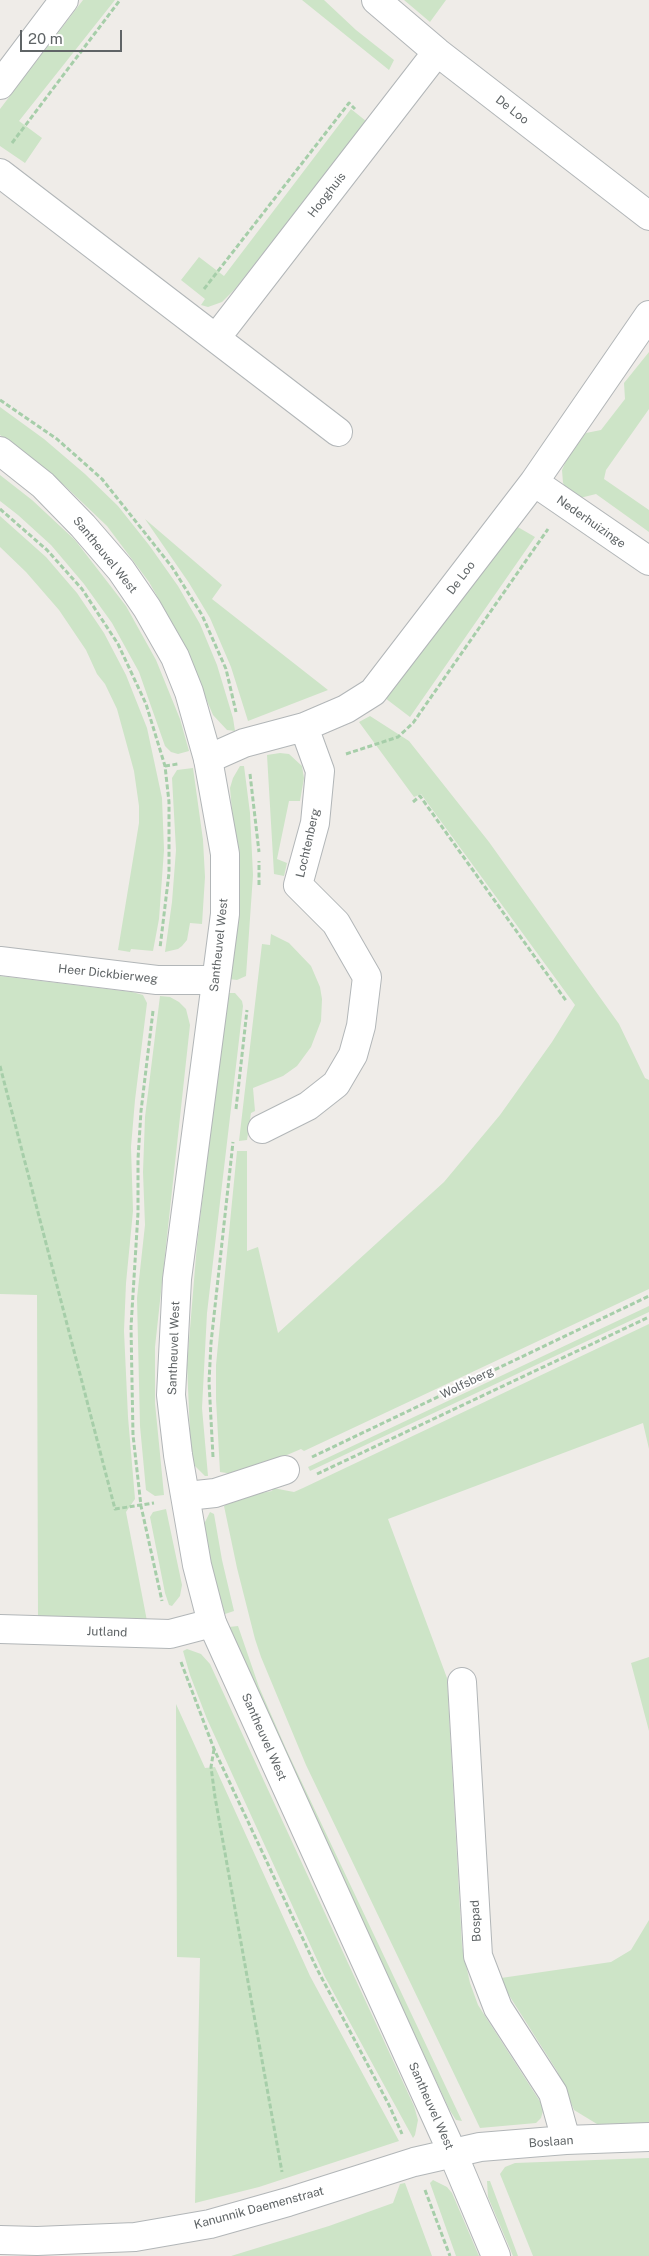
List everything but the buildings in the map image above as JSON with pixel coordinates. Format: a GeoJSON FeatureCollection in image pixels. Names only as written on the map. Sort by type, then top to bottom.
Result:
{"type":"FeatureCollection","features":[{"type":"Feature","properties":{"kind":"street"},"geometry":{"type":"LineString","coordinates":[[0,85],[64,0]]}},
{"type":"Feature","properties":{"kind":"street","name":"De Loo"},"geometry":{"type":"LineString","coordinates":[[376,0],[438,52],[649,216]]}},
{"type":"Feature","properties":{"kind":"street","name":"Hooghuis"},"geometry":{"type":"LineString","coordinates":[[216,338],[438,52]]}},
{"type":"Feature","properties":{"kind":"street"},"geometry":{"type":"LineString","coordinates":[[0,174],[338,432]]}},
{"type":"Feature","properties":{"kind":"street","name":"De Loo"},"geometry":{"type":"LineString","coordinates":[[208,759],[244,743],[304,727],[346,709],[373,692],[534,482],[649,315]]}},
{"type":"Feature","properties":{"kind":"street","name":"Santheuvel West"},"geometry":{"type":"LineString","coordinates":[[0,451],[43,485],[83,526],[120,570],[147,608],[175,657],[189,692],[208,759],[225,854],[225,914],[177,1279],[171,1395],[178,1455],[187,1496],[197,1565],[212,1623],[453,2154],[496,2256]]}},
{"type":"Feature","properties":{"kind":"street","name":"Nederhuizinge"},"geometry":{"type":"LineString","coordinates":[[534,482],[649,561]]}},
{"type":"Feature","properties":{"kind":"street","name":"Lochtenberg"},"geometry":{"type":"LineString","coordinates":[[262,1128],[308,1106],[336,1084],[354,1055],[361,1026],[367,977],[336,923],[298,885],[314,823],[320,771],[304,727]]}},
{"type":"Feature","properties":{"kind":"street","name":"Heer Dickbierweg"},"geometry":{"type":"LineString","coordinates":[[0,961],[157,980],[216,980]]}},
{"type":"Feature","properties":{"kind":"street"},"geometry":{"type":"LineString","coordinates":[[187,1496],[215,1493],[285,1470]]}},
{"type":"Feature","properties":{"kind":"street","name":"Jutland"},"geometry":{"type":"LineString","coordinates":[[0,1629],[170,1634],[212,1623]]}},
{"type":"Feature","properties":{"kind":"street","name":"Bospad"},"geometry":{"type":"LineString","coordinates":[[462,1682],[478,1956],[498,2008],[553,2093],[566,2140]]}},
{"type":"Feature","properties":{"kind":"street","name":"Boslaan"},"geometry":{"type":"LineString","coordinates":[[453,2154],[480,2148],[566,2140],[649,2137]]}},
{"type":"Feature","properties":{"kind":"street","name":"Kanunnik Daemenstraat"},"geometry":{"type":"LineString","coordinates":[[0,2240],[37,2241],[135,2237],[210,2224],[288,2202],[414,2162],[453,2154]]}},
{"type":"Feature","properties":{"kind":"path"},"geometry":{"type":"LineString","coordinates":[[12,144],[120,0]]}},
{"type":"Feature","properties":{"kind":"path"},"geometry":{"type":"LineString","coordinates":[[184,314],[348,103],[378,128]]}},
{"type":"Feature","properties":{"kind":"path"},"geometry":{"type":"LineString","coordinates":[[317,764],[398,737],[413,723],[565,504]]}},
{"type":"Feature","properties":{"kind":"path"},"geometry":{"type":"LineString","coordinates":[[413,802],[420,796],[567,1002]]}},
{"type":"Feature","properties":{"kind":"path"},"geometry":{"type":"LineString","coordinates":[[236,1114],[247,1006]]}},
{"type":"Feature","properties":{"kind":"path"},"geometry":{"type":"LineString","coordinates":[[0,1066],[115,1509],[142,1506]]}},
{"type":"Feature","properties":{"kind":"path"},"geometry":{"type":"LineString","coordinates":[[215,1493],[209,1382],[211,1343],[234,1134]]}},
{"type":"Feature","properties":{"kind":"path","name":"Wolfsberg"},"geometry":{"type":"LineString","coordinates":[[285,1470],[649,1296]]}},
{"type":"Feature","properties":{"kind":"path","name":"Wolfsberg"},"geometry":{"type":"LineString","coordinates":[[285,1470],[298,1475],[312,1476],[649,1317]]}},
{"type":"Feature","properties":{"kind":"path"},"geometry":{"type":"LineString","coordinates":[[288,2202],[215,1797],[211,1767],[214,1749],[317,1969],[389,2105],[414,2162],[450,2256]]}},
{"type":"Feature","properties":{"kind":"green space"},"geometry":{"type":"Polygon","coordinates":[[[83,0],[115,0],[19,121],[42,138],[25,163],[0,146],[0,109],[83,0]]]}},
{"type":"Feature","properties":{"kind":"green space"},"geometry":{"type":"Polygon","coordinates":[[[302,0],[324,0],[356,30],[394,60],[389,70],[302,0]]]}},
{"type":"Feature","properties":{"kind":"green space"},"geometry":{"type":"Polygon","coordinates":[[[404,0],[446,0],[430,22],[404,0]]]}},
{"type":"Feature","properties":{"kind":"green space"},"geometry":{"type":"Polygon","coordinates":[[[351,109],[366,121],[235,289],[222,302],[208,307],[201,305],[205,299],[181,280],[199,257],[224,276],[351,109]]]}},
{"type":"Feature","properties":{"kind":"green space"},"geometry":{"type":"Polygon","coordinates":[[[649,352],[649,409],[606,470],[604,479],[649,510],[649,532],[596,494],[580,498],[569,492],[563,483],[562,470],[568,456],[586,433],[601,430],[625,399],[624,383],[649,352]]]}},
{"type":"Feature","properties":{"kind":"green space"},"geometry":{"type":"Polygon","coordinates":[[[0,407],[44,439],[85,474],[118,506],[149,545],[178,586],[200,624],[217,665],[235,731],[227,730],[213,715],[179,635],[149,582],[107,526],[65,486],[0,435],[0,407]]]}},
{"type":"Feature","properties":{"kind":"green space"},"geometry":{"type":"Polygon","coordinates":[[[0,475],[32,500],[75,540],[126,606],[156,660],[180,719],[189,751],[178,754],[171,752],[165,746],[139,672],[112,623],[84,584],[51,545],[0,501],[0,475]]]}},
{"type":"Feature","properties":{"kind":"green space"},"geometry":{"type":"Polygon","coordinates":[[[0,516],[46,557],[77,593],[104,633],[126,675],[147,728],[162,798],[164,850],[159,919],[153,951],[131,949],[130,952],[118,950],[139,823],[139,806],[134,771],[117,709],[86,650],[59,610],[26,572],[0,547],[0,516]]]}},
{"type":"Feature","properties":{"kind":"green space"},"geometry":{"type":"Polygon","coordinates":[[[145,519],[222,585],[212,599],[328,690],[248,721],[231,667],[210,618],[189,583],[145,519]]]}},
{"type":"Feature","properties":{"kind":"green space"},"geometry":{"type":"Polygon","coordinates":[[[516,526],[535,537],[410,717],[385,698],[516,526]]]}},
{"type":"Feature","properties":{"kind":"green space"},"geometry":{"type":"Polygon","coordinates":[[[370,716],[409,741],[489,842],[619,1024],[645,1078],[649,1080],[649,1289],[304,1451],[301,1449],[254,1469],[233,1474],[220,1472],[216,1365],[237,1151],[247,1151],[247,1251],[258,1247],[278,1333],[444,1182],[500,1115],[552,1042],[575,1005],[421,794],[414,797],[359,722],[370,716]]]}},
{"type":"Feature","properties":{"kind":"green space"},"geometry":{"type":"Polygon","coordinates":[[[289,754],[302,766],[304,778],[300,801],[289,801],[277,859],[287,863],[284,876],[274,874],[267,755],[289,754]]]}},
{"type":"Feature","properties":{"kind":"green space"},"geometry":{"type":"Polygon","coordinates":[[[240,766],[244,766],[250,813],[253,875],[246,976],[237,980],[229,979],[238,881],[230,788],[240,766]]]}},
{"type":"Feature","properties":{"kind":"green space"},"geometry":{"type":"Polygon","coordinates":[[[193,768],[203,840],[205,877],[202,924],[190,923],[187,940],[182,946],[165,952],[172,902],[176,850],[172,778],[177,770],[193,768]]]}},
{"type":"Feature","properties":{"kind":"green space"},"geometry":{"type":"Polygon","coordinates":[[[271,934],[289,943],[311,966],[320,987],[322,999],[321,1021],[311,1047],[297,1066],[283,1076],[253,1088],[255,1111],[251,1113],[247,1140],[239,1141],[262,944],[270,945],[271,934]]]}},
{"type":"Feature","properties":{"kind":"green space"},"geometry":{"type":"Polygon","coordinates":[[[0,976],[132,992],[143,995],[147,1003],[131,1147],[133,1211],[126,1283],[124,1331],[128,1417],[135,1499],[126,1512],[147,1621],[38,1620],[37,1295],[0,1294],[0,976]]]}},
{"type":"Feature","properties":{"kind":"green space"},"geometry":{"type":"Polygon","coordinates":[[[227,993],[235,993],[242,1001],[243,1006],[207,1313],[202,1408],[208,1476],[205,1476],[193,1464],[191,1457],[187,1365],[197,1244],[227,993]]]}},
{"type":"Feature","properties":{"kind":"green space"},"geometry":{"type":"Polygon","coordinates":[[[160,996],[170,997],[179,1002],[186,1009],[190,1025],[155,1347],[155,1403],[164,1495],[155,1496],[146,1490],[140,1426],[137,1298],[145,1225],[143,1172],[145,1117],[160,996]]]}},
{"type":"Feature","properties":{"kind":"green space"},"geometry":{"type":"Polygon","coordinates":[[[649,1306],[649,1312],[310,1471],[308,1467],[649,1306]]]}},
{"type":"Feature","properties":{"kind":"green space"},"geometry":{"type":"Polygon","coordinates":[[[649,1324],[649,1449],[643,1423],[388,1519],[447,1678],[462,1946],[470,1983],[478,2005],[541,2103],[543,2111],[541,2118],[536,2123],[480,2128],[306,1765],[261,1657],[237,1568],[224,1506],[233,1500],[272,1491],[273,1488],[294,1492],[649,1324]]]}},
{"type":"Feature","properties":{"kind":"green space"},"geometry":{"type":"Polygon","coordinates":[[[166,1509],[182,1585],[180,1596],[172,1606],[169,1605],[165,1593],[150,1517],[153,1512],[166,1509]]]}},
{"type":"Feature","properties":{"kind":"green space"},"geometry":{"type":"Polygon","coordinates":[[[210,1512],[214,1514],[234,1611],[225,1614],[205,1546],[203,1526],[210,1512]]]}},
{"type":"Feature","properties":{"kind":"green space"},"geometry":{"type":"Polygon","coordinates":[[[238,1626],[259,1687],[287,1751],[462,2121],[456,2120],[449,2109],[237,1648],[229,1627],[238,1626]]]}},
{"type":"Feature","properties":{"kind":"green space"},"geometry":{"type":"Polygon","coordinates":[[[187,1649],[201,1654],[210,1664],[414,2106],[418,2120],[413,2138],[325,1977],[207,1719],[183,1651],[187,1649]]]}},
{"type":"Feature","properties":{"kind":"green space"},"geometry":{"type":"Polygon","coordinates":[[[649,1657],[649,1731],[631,1663],[649,1657]]]}},
{"type":"Feature","properties":{"kind":"green space"},"geometry":{"type":"Polygon","coordinates":[[[176,1704],[205,1768],[215,1767],[310,1976],[399,2141],[259,2187],[195,2203],[200,1958],[177,1957],[176,1704]]]}},
{"type":"Feature","properties":{"kind":"green space"},"geometry":{"type":"Polygon","coordinates":[[[649,1920],[649,2123],[597,2124],[574,2110],[557,2071],[505,1989],[501,1978],[611,1962],[631,1950],[649,1920]]]}},
{"type":"Feature","properties":{"kind":"green space"},"geometry":{"type":"Polygon","coordinates":[[[649,2158],[649,2256],[533,2256],[500,2174],[505,2167],[515,2163],[649,2158]]]}},
{"type":"Feature","properties":{"kind":"green space"},"geometry":{"type":"Polygon","coordinates":[[[433,2180],[447,2187],[452,2193],[479,2256],[456,2256],[430,2183],[433,2180]]]}},
{"type":"Feature","properties":{"kind":"green space"},"geometry":{"type":"Polygon","coordinates":[[[487,2181],[490,2181],[518,2256],[513,2256],[488,2197],[487,2181]]]}},
{"type":"Feature","properties":{"kind":"green space"},"geometry":{"type":"Polygon","coordinates":[[[405,2183],[432,2256],[231,2256],[329,2226],[393,2203],[400,2184],[405,2183]]]}}]}
